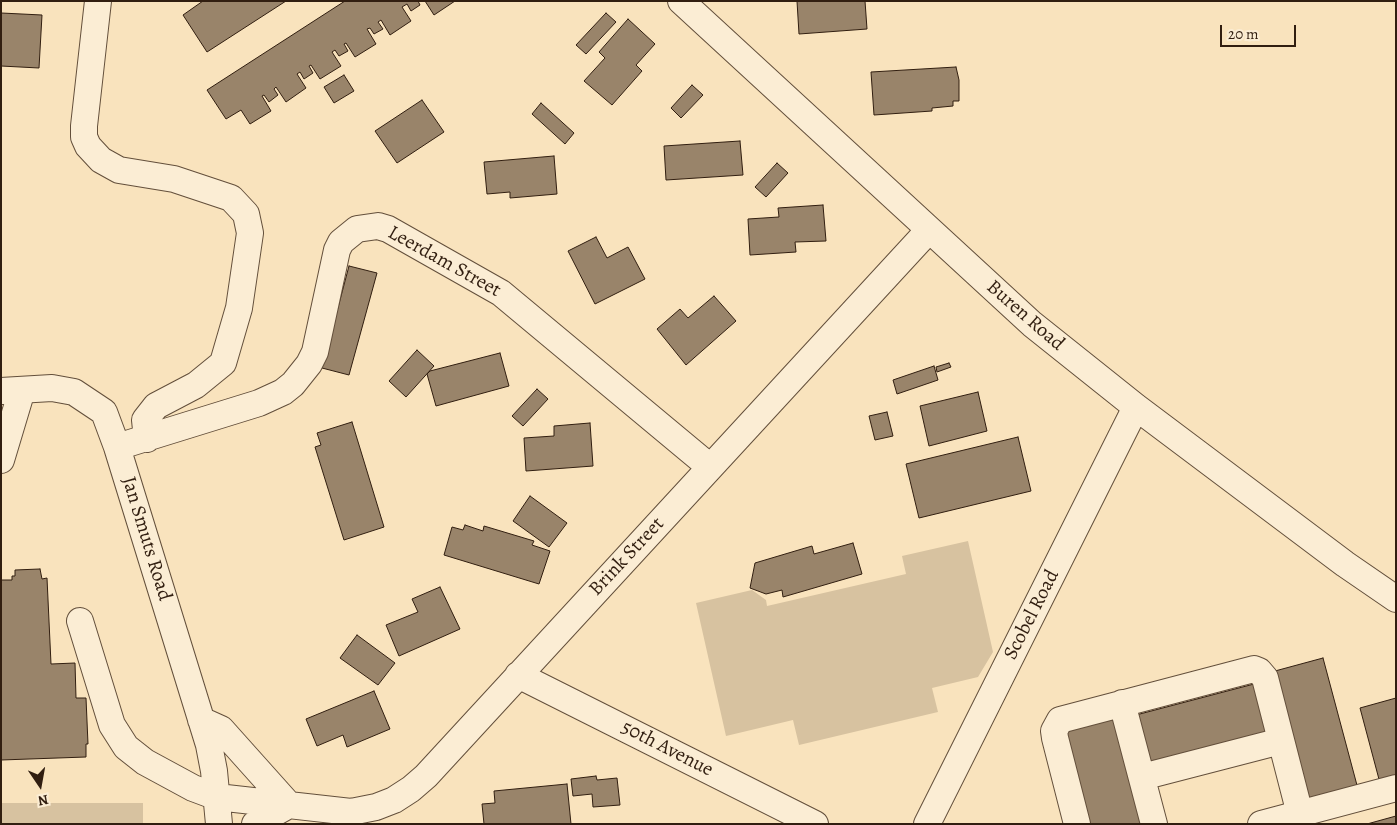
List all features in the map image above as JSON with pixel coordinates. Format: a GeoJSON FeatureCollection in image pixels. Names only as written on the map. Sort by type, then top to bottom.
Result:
{"type":"FeatureCollection","features":[{"type":"Feature","properties":{"kind":"street"},"geometry":{"type":"LineString","coordinates":[[98,1],[84,126],[84,137],[88,146],[101,160],[119,170],[174,179],[231,198],[246,214],[250,233],[240,308],[223,363],[196,385],[156,406],[145,420],[147,439]]}},
{"type":"Feature","properties":{"kind":"street","name":"Buren Road"},"geometry":{"type":"LineString","coordinates":[[681,1],[1032,324],[1136,407],[1345,564],[1396,599]]}},
{"type":"Feature","properties":{"kind":"street","name":"Leerdam Street"},"geometry":{"type":"LineString","coordinates":[[117,447],[259,403],[283,392],[293,384],[309,364],[315,352],[336,250],[357,229],[378,226],[388,229],[501,292],[710,467]]}},
{"type":"Feature","properties":{"kind":"street","name":"Brink Street"},"geometry":{"type":"LineString","coordinates":[[80,621],[112,725],[126,747],[145,762],[193,788],[217,797],[381,815],[411,789],[518,675],[929,230]]}},
{"type":"Feature","properties":{"kind":"street","name":"Jan Smuts Road"},"geometry":{"type":"LineString","coordinates":[[1,460],[12,391],[52,388],[74,392],[104,412],[117,447],[213,762],[219,824]]}},
{"type":"Feature","properties":{"kind":"street","name":"Scobel Road"},"geometry":{"type":"LineString","coordinates":[[927,824],[1136,407]]}},
{"type":"Feature","properties":{"kind":"street"},"geometry":{"type":"LineString","coordinates":[[1077,824],[1054,738],[1056,725],[1066,718],[1254,669],[1259,671],[1265,678],[1300,814]]}},
{"type":"Feature","properties":{"kind":"street","name":"50th Avenue"},"geometry":{"type":"LineString","coordinates":[[518,675],[815,824]]}},
{"type":"Feature","properties":{"kind":"street"},"geometry":{"type":"LineString","coordinates":[[1122,703],[1154,824]]}},
{"type":"Feature","properties":{"kind":"street"},"geometry":{"type":"LineString","coordinates":[[201,720],[221,729],[290,805],[255,824]]}},
{"type":"Feature","properties":{"kind":"street"},"geometry":{"type":"LineString","coordinates":[[1142,777],[1281,741]]}},
{"type":"Feature","properties":{"kind":"street"},"geometry":{"type":"LineString","coordinates":[[1261,824],[1396,788]]}},
{"type":"Feature","properties":{"kind":"shaded area"},"geometry":{"type":"Polygon","coordinates":[[[968,541],[993,652],[978,677],[932,688],[938,712],[799,745],[793,720],[726,736],[696,603],[752,590],[766,600],[767,606],[906,574],[902,556],[968,541]]]}},
{"type":"Feature","properties":{"kind":"shaded area"},"geometry":{"type":"Polygon","coordinates":[[[1,803],[143,803],[143,824],[1,824],[1,803]]]}},
{"type":"Feature","properties":{"kind":"building"},"geometry":{"type":"Polygon","coordinates":[[[203,1],[286,1],[207,52],[183,15],[203,1]]]}},
{"type":"Feature","properties":{"kind":"building"},"geometry":{"type":"Polygon","coordinates":[[[345,1],[418,1],[420,5],[411,11],[407,4],[402,7],[411,21],[390,35],[381,20],[378,22],[383,29],[374,34],[370,28],[367,29],[376,44],[355,57],[346,43],[344,44],[348,51],[339,56],[335,50],[332,52],[341,66],[320,79],[311,65],[309,66],[313,73],[304,79],[300,72],[297,74],[306,88],[286,102],[276,87],[274,89],[278,95],[269,102],[264,95],[262,96],[271,111],[250,124],[241,110],[226,119],[207,90],[345,1]]]}},
{"type":"Feature","properties":{"kind":"building"},"geometry":{"type":"Polygon","coordinates":[[[425,1],[455,1],[434,15],[425,1]]]}},
{"type":"Feature","properties":{"kind":"building"},"geometry":{"type":"Polygon","coordinates":[[[797,1],[865,1],[867,29],[799,34],[797,1]]]}},
{"type":"Feature","properties":{"kind":"building"},"geometry":{"type":"Polygon","coordinates":[[[1,13],[42,15],[39,68],[1,66],[1,13]]]}},
{"type":"Feature","properties":{"kind":"building"},"geometry":{"type":"Polygon","coordinates":[[[606,13],[616,22],[586,54],[576,45],[606,13]]]}},
{"type":"Feature","properties":{"kind":"building"},"geometry":{"type":"Polygon","coordinates":[[[628,19],[655,44],[636,65],[642,71],[612,105],[584,81],[605,58],[599,52],[628,19]]]}},
{"type":"Feature","properties":{"kind":"building"},"geometry":{"type":"Polygon","coordinates":[[[956,67],[959,80],[959,101],[953,101],[953,106],[932,108],[932,111],[874,115],[871,72],[956,67]]]}},
{"type":"Feature","properties":{"kind":"building"},"geometry":{"type":"Polygon","coordinates":[[[344,75],[354,91],[334,103],[324,87],[344,75]]]}},
{"type":"Feature","properties":{"kind":"building"},"geometry":{"type":"Polygon","coordinates":[[[692,85],[703,95],[681,118],[671,108],[692,85]]]}},
{"type":"Feature","properties":{"kind":"building"},"geometry":{"type":"Polygon","coordinates":[[[422,100],[444,132],[397,163],[375,131],[422,100]]]}},
{"type":"Feature","properties":{"kind":"building"},"geometry":{"type":"Polygon","coordinates":[[[541,103],[574,133],[565,144],[532,114],[541,103]]]}},
{"type":"Feature","properties":{"kind":"building"},"geometry":{"type":"Polygon","coordinates":[[[740,141],[743,175],[666,180],[664,146],[740,141]]]}},
{"type":"Feature","properties":{"kind":"building"},"geometry":{"type":"Polygon","coordinates":[[[554,156],[557,194],[510,198],[510,192],[487,194],[484,162],[554,156]]]}},
{"type":"Feature","properties":{"kind":"building"},"geometry":{"type":"Polygon","coordinates":[[[777,163],[788,173],[766,197],[755,187],[777,163]]]}},
{"type":"Feature","properties":{"kind":"building"},"geometry":{"type":"Polygon","coordinates":[[[823,205],[826,241],[795,242],[796,252],[750,255],[748,219],[779,217],[778,208],[823,205]]]}},
{"type":"Feature","properties":{"kind":"building"},"geometry":{"type":"Polygon","coordinates":[[[596,237],[607,258],[628,247],[645,279],[595,304],[568,251],[596,237]]]}},
{"type":"Feature","properties":{"kind":"building"},"geometry":{"type":"Polygon","coordinates":[[[349,266],[377,273],[349,375],[322,368],[349,266]]]}},
{"type":"Feature","properties":{"kind":"building"},"geometry":{"type":"Polygon","coordinates":[[[714,296],[736,321],[686,365],[657,329],[680,309],[688,318],[714,296]]]}},
{"type":"Feature","properties":{"kind":"building"},"geometry":{"type":"Polygon","coordinates":[[[417,350],[434,366],[406,397],[389,381],[417,350]]]}},
{"type":"Feature","properties":{"kind":"building"},"geometry":{"type":"Polygon","coordinates":[[[500,353],[509,386],[436,406],[427,374],[430,371],[500,353]]]}},
{"type":"Feature","properties":{"kind":"building"},"geometry":{"type":"Polygon","coordinates":[[[949,363],[951,367],[937,372],[936,367],[949,363]]]}},
{"type":"Feature","properties":{"kind":"building"},"geometry":{"type":"Polygon","coordinates":[[[934,366],[938,380],[897,394],[893,380],[934,366]]]}},
{"type":"Feature","properties":{"kind":"building"},"geometry":{"type":"Polygon","coordinates":[[[537,389],[548,399],[523,426],[512,416],[537,389]]]}},
{"type":"Feature","properties":{"kind":"building"},"geometry":{"type":"Polygon","coordinates":[[[978,392],[987,431],[929,446],[920,406],[978,392]]]}},
{"type":"Feature","properties":{"kind":"building"},"geometry":{"type":"Polygon","coordinates":[[[887,412],[893,436],[875,440],[869,416],[887,412]]]}},
{"type":"Feature","properties":{"kind":"building"},"geometry":{"type":"Polygon","coordinates":[[[352,422],[384,527],[344,540],[315,447],[321,445],[317,433],[352,422]]]}},
{"type":"Feature","properties":{"kind":"building"},"geometry":{"type":"Polygon","coordinates":[[[590,423],[593,466],[526,471],[524,438],[554,436],[554,426],[590,423]]]}},
{"type":"Feature","properties":{"kind":"building"},"geometry":{"type":"Polygon","coordinates":[[[1018,437],[1031,491],[919,518],[906,464],[1018,437]]]}},
{"type":"Feature","properties":{"kind":"building"},"geometry":{"type":"Polygon","coordinates":[[[530,496],[567,523],[549,547],[513,521],[530,496]]]}},
{"type":"Feature","properties":{"kind":"building"},"geometry":{"type":"Polygon","coordinates":[[[465,525],[483,531],[484,526],[534,541],[532,545],[550,551],[539,584],[444,555],[452,527],[463,530],[465,525]]]}},
{"type":"Feature","properties":{"kind":"building"},"geometry":{"type":"Polygon","coordinates":[[[853,543],[862,574],[783,597],[782,590],[766,594],[750,588],[755,563],[812,546],[814,554],[853,543]]]}},
{"type":"Feature","properties":{"kind":"building"},"geometry":{"type":"Polygon","coordinates":[[[40,569],[42,579],[47,578],[51,664],[75,663],[76,698],[86,698],[88,744],[86,744],[86,757],[1,760],[1,580],[12,580],[12,576],[15,576],[15,570],[40,569]]]}},
{"type":"Feature","properties":{"kind":"building"},"geometry":{"type":"Polygon","coordinates":[[[440,587],[460,629],[399,656],[386,625],[418,612],[412,599],[440,587]]]}},
{"type":"Feature","properties":{"kind":"building"},"geometry":{"type":"Polygon","coordinates":[[[357,635],[395,663],[378,685],[340,658],[357,635]]]}},
{"type":"Feature","properties":{"kind":"building"},"geometry":{"type":"Polygon","coordinates":[[[1323,658],[1358,789],[1310,802],[1275,671],[1323,658]]]}},
{"type":"Feature","properties":{"kind":"building"},"geometry":{"type":"Polygon","coordinates":[[[1254,684],[1267,733],[1149,764],[1136,715],[1254,684]]]}},
{"type":"Feature","properties":{"kind":"building"},"geometry":{"type":"Polygon","coordinates":[[[374,691],[390,729],[347,747],[343,735],[317,746],[306,719],[374,691]]]}},
{"type":"Feature","properties":{"kind":"building"},"geometry":{"type":"Polygon","coordinates":[[[1396,698],[1396,779],[1380,783],[1360,708],[1396,698]]]}},
{"type":"Feature","properties":{"kind":"building"},"geometry":{"type":"Polygon","coordinates":[[[1112,714],[1141,824],[1089,824],[1064,727],[1112,714]]]}},
{"type":"Feature","properties":{"kind":"building"},"geometry":{"type":"Polygon","coordinates":[[[596,776],[597,780],[617,778],[620,805],[593,807],[592,794],[573,796],[571,779],[596,776]]]}},
{"type":"Feature","properties":{"kind":"building"},"geometry":{"type":"Polygon","coordinates":[[[567,784],[571,824],[484,824],[482,804],[495,803],[494,791],[567,784]]]}},
{"type":"Feature","properties":{"kind":"building"},"geometry":{"type":"Polygon","coordinates":[[[1396,816],[1396,824],[1367,824],[1396,816]]]}}]}
